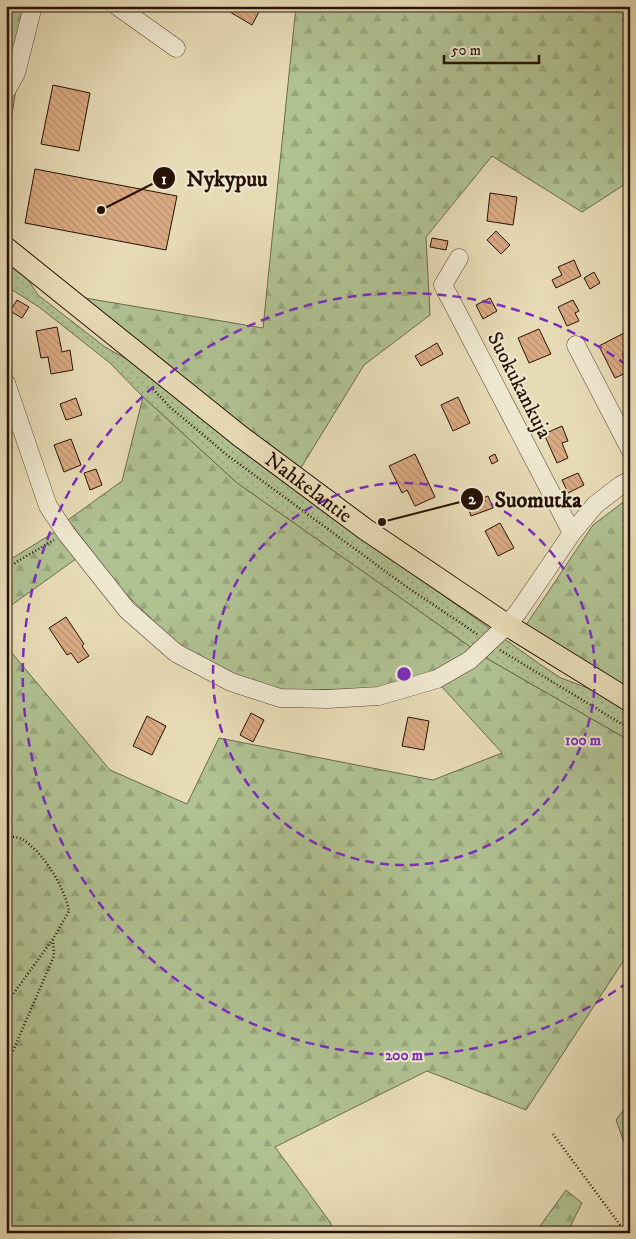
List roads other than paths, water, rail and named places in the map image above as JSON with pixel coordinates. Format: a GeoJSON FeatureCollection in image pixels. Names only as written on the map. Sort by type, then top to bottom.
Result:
{"type":"FeatureCollection","features":[{"type":"Feature","properties":{"kind":"main road","name":"Nahkelantie"},"geometry":{"type":"LineString","coordinates":[[6,248],[240,436],[366,529],[507,626],[630,702]]}},
{"type":"Feature","properties":{"kind":"street"},"geometry":{"type":"LineString","coordinates":[[6,91],[16,73],[33,6]]}},
{"type":"Feature","properties":{"kind":"street"},"geometry":{"type":"LineString","coordinates":[[117,6],[176,48]]}},
{"type":"Feature","properties":{"kind":"street","name":"Suokukankuja"},"geometry":{"type":"LineString","coordinates":[[459,258],[443,285],[572,533]]}},
{"type":"Feature","properties":{"kind":"street"},"geometry":{"type":"LineString","coordinates":[[576,345],[630,449]]}},
{"type":"Feature","properties":{"kind":"street"},"geometry":{"type":"LineString","coordinates":[[6,383],[48,506],[66,533],[127,610],[176,653],[230,682],[280,698],[328,699],[379,696],[437,679],[470,660],[507,626],[572,533],[595,505],[630,480]]}},
{"type":"Feature","properties":{"kind":"place","name":"Nykypuu"},"geometry":{"type":"Point","coordinates":[101,210]}},
{"type":"Feature","properties":{"kind":"place","name":"Suomutka"},"geometry":{"type":"Point","coordinates":[382,522]}}]}
